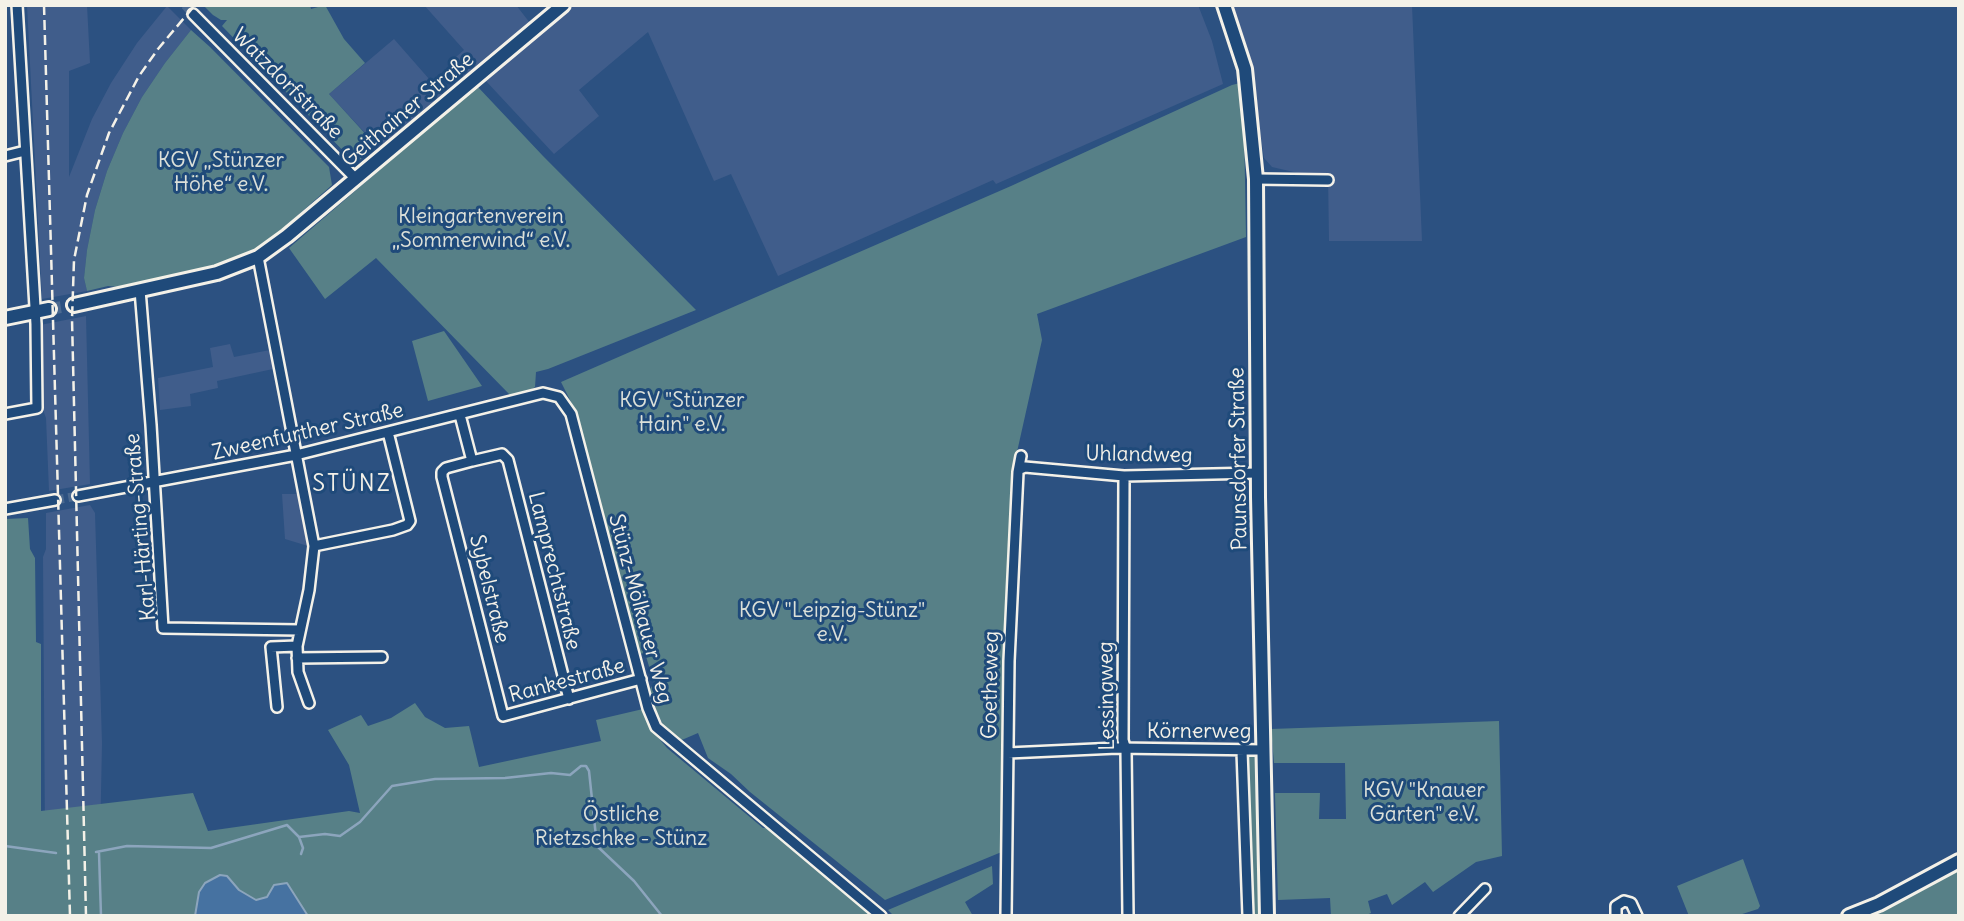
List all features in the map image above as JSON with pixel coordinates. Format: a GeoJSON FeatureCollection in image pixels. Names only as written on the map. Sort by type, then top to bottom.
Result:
{"type":"FeatureCollection","features":[{"type":"Feature","properties":{"kind":"main road","name":"Geithainer Straße"},"geometry":{"type":"LineString","coordinates":[[74,305],[217,273],[258,257],[356,179],[563,5]]}},
{"type":"Feature","properties":{"kind":"main road","name":"Paunsdorfer Straße"},"geometry":{"type":"LineString","coordinates":[[1224,5],[1245,69],[1256,178],[1257,473],[1267,916]]}},
{"type":"Feature","properties":{"kind":"main road"},"geometry":{"type":"LineString","coordinates":[[5,318],[49,309]]}},
{"type":"Feature","properties":{"kind":"main road"},"geometry":{"type":"LineString","coordinates":[[1849,916],[1879,904],[1959,861]]}},
{"type":"Feature","properties":{"kind":"street"},"geometry":{"type":"LineString","coordinates":[[5,414],[37,408],[17,5]]}},
{"type":"Feature","properties":{"kind":"street","name":"Watzdorfstraße"},"geometry":{"type":"LineString","coordinates":[[193,14],[356,179]]}},
{"type":"Feature","properties":{"kind":"street"},"geometry":{"type":"LineString","coordinates":[[5,156],[24,151]]}},
{"type":"Feature","properties":{"kind":"street"},"geometry":{"type":"LineString","coordinates":[[1256,178],[1328,180]]}},
{"type":"Feature","properties":{"kind":"street"},"geometry":{"type":"LineString","coordinates":[[258,257],[314,546],[309,590],[297,646],[301,686],[309,703]]}},
{"type":"Feature","properties":{"kind":"street","name":"Karl-Härting-Straße"},"geometry":{"type":"LineString","coordinates":[[139,290],[163,628],[300,630]]}},
{"type":"Feature","properties":{"kind":"street","name":"Zweenfurther Straße"},"geometry":{"type":"LineString","coordinates":[[78,496],[296,455],[543,393]]}},
{"type":"Feature","properties":{"kind":"street","name":"Stünz-Mölkauer Weg"},"geometry":{"type":"LineString","coordinates":[[543,393],[559,397],[571,414],[651,719],[663,735],[881,916]]}},
{"type":"Feature","properties":{"kind":"street"},"geometry":{"type":"LineString","coordinates":[[460,415],[472,461]]}},
{"type":"Feature","properties":{"kind":"street"},"geometry":{"type":"LineString","coordinates":[[314,546],[393,530],[407,525],[410,521],[388,432]]}},
{"type":"Feature","properties":{"kind":"street","name":"Lamprechtstraße"},"geometry":{"type":"LineString","coordinates":[[472,461],[502,454],[508,460],[569,699]]}},
{"type":"Feature","properties":{"kind":"street","name":"Goetheweg"},"geometry":{"type":"LineString","coordinates":[[1006,916],[1011,595],[1021,456]]}},
{"type":"Feature","properties":{"kind":"street","name":"Sybelstraße"},"geometry":{"type":"LineString","coordinates":[[472,461],[442,472],[503,716]]}},
{"type":"Feature","properties":{"kind":"street","name":"Uhlandweg"},"geometry":{"type":"LineString","coordinates":[[1020,469],[1025,467],[1124,476],[1257,473]]}},
{"type":"Feature","properties":{"kind":"street","name":"Lessingweg"},"geometry":{"type":"LineString","coordinates":[[1124,476],[1122,740],[1126,750],[1128,916]]}},
{"type":"Feature","properties":{"kind":"street"},"geometry":{"type":"LineString","coordinates":[[5,509],[55,500]]}},
{"type":"Feature","properties":{"kind":"street"},"geometry":{"type":"LineString","coordinates":[[277,707],[271,647],[297,646]]}},
{"type":"Feature","properties":{"kind":"street"},"geometry":{"type":"LineString","coordinates":[[297,659],[382,657]]}},
{"type":"Feature","properties":{"kind":"street","name":"Rankestraße"},"geometry":{"type":"LineString","coordinates":[[503,716],[640,680]]}},
{"type":"Feature","properties":{"kind":"street","name":"Körnerweg"},"geometry":{"type":"LineString","coordinates":[[1008,753],[1117,748],[1264,750]]}},
{"type":"Feature","properties":{"kind":"street"},"geometry":{"type":"LineString","coordinates":[[1242,751],[1248,916]]}},
{"type":"Feature","properties":{"kind":"street"},"geometry":{"type":"LineString","coordinates":[[1459,916],[1485,889]]}},
{"type":"Feature","properties":{"kind":"street"},"geometry":{"type":"LineString","coordinates":[[1616,916],[1616,906],[1624,901],[1631,903],[1637,916]]}},
{"type":"Feature","properties":{"kind":"shaded area"},"geometry":{"type":"Polygon","coordinates":[[[27,5],[87,5],[90,63],[69,71],[69,177],[92,119],[111,83],[137,43],[167,6],[191,30],[142,97],[107,171],[87,250],[84,278],[87,291],[42,299],[27,5]]]}},
{"type":"Feature","properties":{"kind":"shaded area"},"geometry":{"type":"Polygon","coordinates":[[[424,5],[516,5],[530,23],[465,78],[450,62],[464,50],[424,5]]]}},
{"type":"Feature","properties":{"kind":"shaded area"},"geometry":{"type":"Polygon","coordinates":[[[575,5],[1198,5],[1212,41],[1223,84],[996,184],[993,180],[778,276],[731,174],[714,181],[648,32],[579,90],[599,116],[554,154],[485,80],[575,5]]]}},
{"type":"Feature","properties":{"kind":"shaded area"},"geometry":{"type":"Polygon","coordinates":[[[1231,5],[1412,5],[1422,241],[1329,241],[1328,174],[1298,173],[1272,167],[1264,158],[1249,56],[1231,5]]]}},
{"type":"Feature","properties":{"kind":"shaded area"},"geometry":{"type":"Polygon","coordinates":[[[394,39],[444,96],[380,149],[329,94],[394,39]]]}},
{"type":"Feature","properties":{"kind":"shaded area"},"geometry":{"type":"Polygon","coordinates":[[[86,316],[90,484],[49,491],[46,418],[42,407],[40,325],[86,316]]]}},
{"type":"Feature","properties":{"kind":"shaded area"},"geometry":{"type":"Polygon","coordinates":[[[230,344],[234,357],[270,350],[273,369],[217,381],[218,388],[190,394],[191,406],[160,410],[158,378],[213,367],[210,348],[230,344]]]}},
{"type":"Feature","properties":{"kind":"shaded area"},"geometry":{"type":"Polygon","coordinates":[[[282,494],[300,494],[308,546],[285,539],[282,494]]]}},
{"type":"Feature","properties":{"kind":"shaded area"},"geometry":{"type":"Polygon","coordinates":[[[90,505],[95,513],[102,743],[100,844],[45,837],[43,557],[46,549],[46,513],[90,505]]]}},
{"type":"Feature","properties":{"kind":"shaded area"},"geometry":{"type":"Polygon","coordinates":[[[220,875],[227,876],[239,890],[256,900],[267,897],[274,885],[287,883],[308,916],[195,916],[199,892],[205,883],[220,875]]]}},
{"type":"Feature","properties":{"kind":"green space"},"geometry":{"type":"Polygon","coordinates":[[[203,5],[310,5],[311,9],[325,5],[344,39],[365,63],[329,94],[370,139],[366,143],[372,150],[357,162],[353,161],[222,26],[227,20],[213,15],[203,5]]]}},
{"type":"Feature","properties":{"kind":"green space","name":"KGV „Stünzer Höhe“ e.V."},"geometry":{"type":"Polygon","coordinates":[[[191,30],[329,167],[332,185],[271,239],[249,253],[212,266],[119,287],[108,286],[87,291],[84,278],[87,250],[107,171],[142,97],[191,30]]]}},
{"type":"Feature","properties":{"kind":"green space"},"geometry":{"type":"Polygon","coordinates":[[[1240,83],[1244,124],[1246,237],[1037,314],[1042,340],[1017,452],[1008,658],[1004,660],[1004,851],[885,900],[708,758],[698,733],[677,742],[663,725],[655,708],[650,689],[654,683],[645,653],[640,654],[576,412],[561,382],[1240,83]]]}},
{"type":"Feature","properties":{"kind":"green space","name":"Kleingartenverein „Sommerwind“ e.V."},"geometry":{"type":"Polygon","coordinates":[[[477,86],[696,310],[536,372],[535,387],[510,395],[376,258],[325,299],[289,248],[477,86]]]}},
{"type":"Feature","properties":{"kind":"green space"},"geometry":{"type":"Polygon","coordinates":[[[444,331],[482,386],[428,401],[412,341],[444,331]]]}},
{"type":"Feature","properties":{"kind":"green space","name":"Östliche Rietzschke - Stünz"},"geometry":{"type":"Polygon","coordinates":[[[28,518],[30,549],[35,558],[36,642],[41,644],[41,811],[193,793],[208,831],[349,811],[360,813],[349,765],[328,730],[361,715],[368,726],[391,718],[415,703],[425,717],[445,728],[469,726],[479,767],[601,741],[596,720],[643,709],[651,729],[667,748],[874,916],[5,916],[5,519],[28,518]]]}},
{"type":"Feature","properties":{"kind":"green space","name":"KGV \"Knauer Gärten\" e.V."},"geometry":{"type":"Polygon","coordinates":[[[1499,721],[1502,856],[1476,862],[1433,892],[1425,882],[1392,905],[1387,894],[1368,901],[1371,913],[1364,916],[1331,916],[1330,898],[1278,900],[1275,793],[1320,793],[1319,819],[1346,819],[1345,763],[1274,763],[1271,729],[1499,721]]]}},
{"type":"Feature","properties":{"kind":"green space"},"geometry":{"type":"Polygon","coordinates":[[[1264,750],[1267,916],[1248,916],[1242,751],[1264,750]]]}},
{"type":"Feature","properties":{"kind":"green space"},"geometry":{"type":"Polygon","coordinates":[[[1743,859],[1760,906],[1758,909],[1736,916],[1689,916],[1677,886],[1743,859]]]}},
{"type":"Feature","properties":{"kind":"green space"},"geometry":{"type":"Polygon","coordinates":[[[992,866],[993,884],[965,902],[973,916],[894,916],[888,910],[992,866]]]}},
{"type":"Feature","properties":{"kind":"green space"},"geometry":{"type":"Polygon","coordinates":[[[1959,866],[1959,916],[1862,916],[1959,866]]]}},
{"type":"Feature","properties":{"kind":"waterway"},"geometry":{"type":"LineString","coordinates":[[96,852],[127,846],[211,848],[287,825],[299,837],[325,834],[340,836],[360,822],[392,786],[435,779],[505,778],[551,773],[570,775],[581,766],[586,766],[589,771],[597,846],[634,881],[662,916]]}},
{"type":"Feature","properties":{"kind":"waterway"},"geometry":{"type":"LineString","coordinates":[[299,837],[303,848],[301,854]]}},
{"type":"Feature","properties":{"kind":"waterway"},"geometry":{"type":"LineString","coordinates":[[5,846],[56,853]]}},
{"type":"Feature","properties":{"kind":"waterway"},"geometry":{"type":"LineString","coordinates":[[99,853],[101,916]]}},
{"type":"Feature","properties":{"kind":"tunnel"},"geometry":{"type":"LineString","coordinates":[[185,5],[193,14]]}},
{"type":"Feature","properties":{"kind":"tunnel"},"geometry":{"type":"LineString","coordinates":[[49,309],[74,305]]}},
{"type":"Feature","properties":{"kind":"tunnel"},"geometry":{"type":"LineString","coordinates":[[55,500],[78,496]]}},
{"type":"Feature","properties":{"kind":"railway"},"geometry":{"type":"LineString","coordinates":[[44,5],[70,916]]}},
{"type":"Feature","properties":{"kind":"railway"},"geometry":{"type":"LineString","coordinates":[[86,916],[72,319],[74,260],[87,195],[109,133],[139,76],[195,5]]}},
{"type":"Feature","properties":{"kind":"district","name":"STÜNZ"},"geometry":{"type":"Point","coordinates":[352,484]}},
{"type":"Feature","properties":{"kind":"park label","name":"KGV \"Stünzer Hain\" e.V."},"geometry":{"type":"Point","coordinates":[682,413]}},
{"type":"Feature","properties":{"kind":"park label","name":"KGV \"Leipzig-Stünz\" e.V."},"geometry":{"type":"Point","coordinates":[832,623]}}]}
